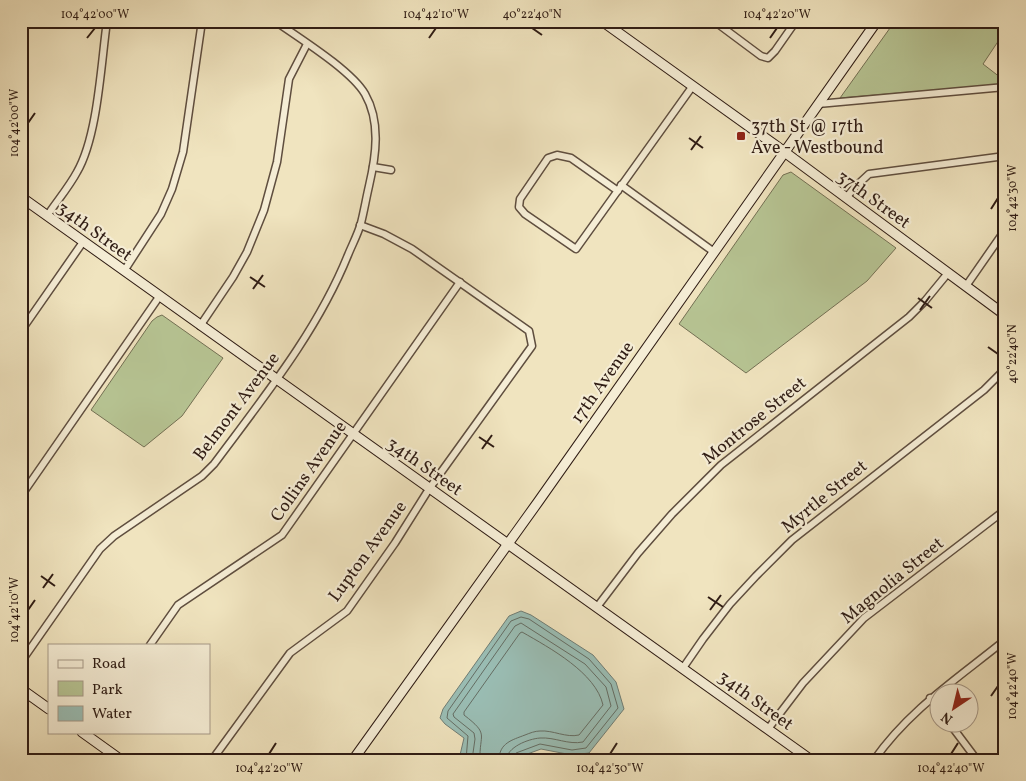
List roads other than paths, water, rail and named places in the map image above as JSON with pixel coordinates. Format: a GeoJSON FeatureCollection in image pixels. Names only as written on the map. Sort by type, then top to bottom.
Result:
{"type":"FeatureCollection","features":[{"type":"Feature","properties":{"kind":"main road","name":"37th Street"},"geometry":{"type":"LineString","coordinates":[[602,21],[1005,315]]}},
{"type":"Feature","properties":{"kind":"main road","name":"17th Avenue"},"geometry":{"type":"LineString","coordinates":[[353,760],[876,21]]}},
{"type":"Feature","properties":{"kind":"main road","name":"34th Street"},"geometry":{"type":"LineString","coordinates":[[21,197],[811,760]]}},
{"type":"Feature","properties":{"kind":"main road"},"geometry":{"type":"LineString","coordinates":[[21,689],[48,708]]}},
{"type":"Feature","properties":{"kind":"main road"},"geometry":{"type":"LineString","coordinates":[[86,734],[121,760]]}},
{"type":"Feature","properties":{"kind":"street"},"geometry":{"type":"LineString","coordinates":[[47,216],[78,170],[89,143],[107,21]]}},
{"type":"Feature","properties":{"kind":"street"},"geometry":{"type":"LineString","coordinates":[[124,272],[161,214],[178,170],[183,152],[202,21]]}},
{"type":"Feature","properties":{"kind":"street","name":"Belmont Avenue"},"geometry":{"type":"LineString","coordinates":[[21,662],[100,549],[114,536],[202,476],[214,464],[276,380],[311,328],[330,296],[360,224],[373,167],[376,139],[372,109],[365,93],[352,77],[275,21]]}},
{"type":"Feature","properties":{"kind":"street"},"geometry":{"type":"LineString","coordinates":[[714,21],[761,56],[768,58],[796,21]]}},
{"type":"Feature","properties":{"kind":"street"},"geometry":{"type":"LineString","coordinates":[[200,326],[233,277],[247,252],[264,210],[277,162],[289,79],[307,44]]}},
{"type":"Feature","properties":{"kind":"street"},"geometry":{"type":"LineString","coordinates":[[692,87],[620,188],[576,249],[525,214],[519,207],[520,199],[548,158],[557,155],[571,158],[620,188],[714,252]]}},
{"type":"Feature","properties":{"kind":"street"},"geometry":{"type":"LineString","coordinates":[[818,104],[1005,88]]}},
{"type":"Feature","properties":{"kind":"street"},"geometry":{"type":"LineString","coordinates":[[846,198],[869,174],[1005,156]]}},
{"type":"Feature","properties":{"kind":"street"},"geometry":{"type":"LineString","coordinates":[[373,167],[390,170]]}},
{"type":"Feature","properties":{"kind":"street"},"geometry":{"type":"LineString","coordinates":[[360,224],[401,242],[460,282]]}},
{"type":"Feature","properties":{"kind":"street"},"geometry":{"type":"LineString","coordinates":[[966,286],[1005,230]]}},
{"type":"Feature","properties":{"kind":"street"},"geometry":{"type":"LineString","coordinates":[[21,331],[83,242]]}},
{"type":"Feature","properties":{"kind":"street","name":"Montrose Street"},"geometry":{"type":"LineString","coordinates":[[597,608],[638,553],[703,482],[745,444],[909,316],[925,301],[948,273]]}},
{"type":"Feature","properties":{"kind":"street","name":"Lupton Avenue"},"geometry":{"type":"LineString","coordinates":[[212,760],[290,653],[347,610],[395,543],[429,489],[532,346],[529,332],[460,282]]}},
{"type":"Feature","properties":{"kind":"street","name":"Collins Avenue"},"geometry":{"type":"LineString","coordinates":[[151,644],[178,605],[282,535],[460,282]]}},
{"type":"Feature","properties":{"kind":"street"},"geometry":{"type":"LineString","coordinates":[[21,496],[159,297]]}},
{"type":"Feature","properties":{"kind":"street","name":"Myrtle Street"},"geometry":{"type":"LineString","coordinates":[[683,668],[730,604],[792,540],[984,390],[1005,369]]}},
{"type":"Feature","properties":{"kind":"street","name":"Magnolia Street"},"geometry":{"type":"LineString","coordinates":[[768,729],[803,683],[864,618],[1005,510]]}},
{"type":"Feature","properties":{"kind":"street"},"geometry":{"type":"LineString","coordinates":[[948,684],[1005,640]]}},
{"type":"Feature","properties":{"kind":"street"},"geometry":{"type":"LineString","coordinates":[[874,760],[886,743],[928,700]]}},
{"type":"Feature","properties":{"kind":"street"},"geometry":{"type":"LineString","coordinates":[[958,734],[978,760]]}},
{"type":"Feature","properties":{"kind":"water"},"geometry":{"type":"Polygon","coordinates":[[[521,611],[531,615],[593,655],[616,682],[624,709],[589,753],[572,755],[541,749],[511,760],[461,760],[460,755],[464,738],[440,718],[443,709],[509,616],[521,611]]]}},
{"type":"Feature","properties":{"kind":"place","name":"37th St @ 17th Ave - Westbound"},"geometry":{"type":"Point","coordinates":[741,136]}}]}
